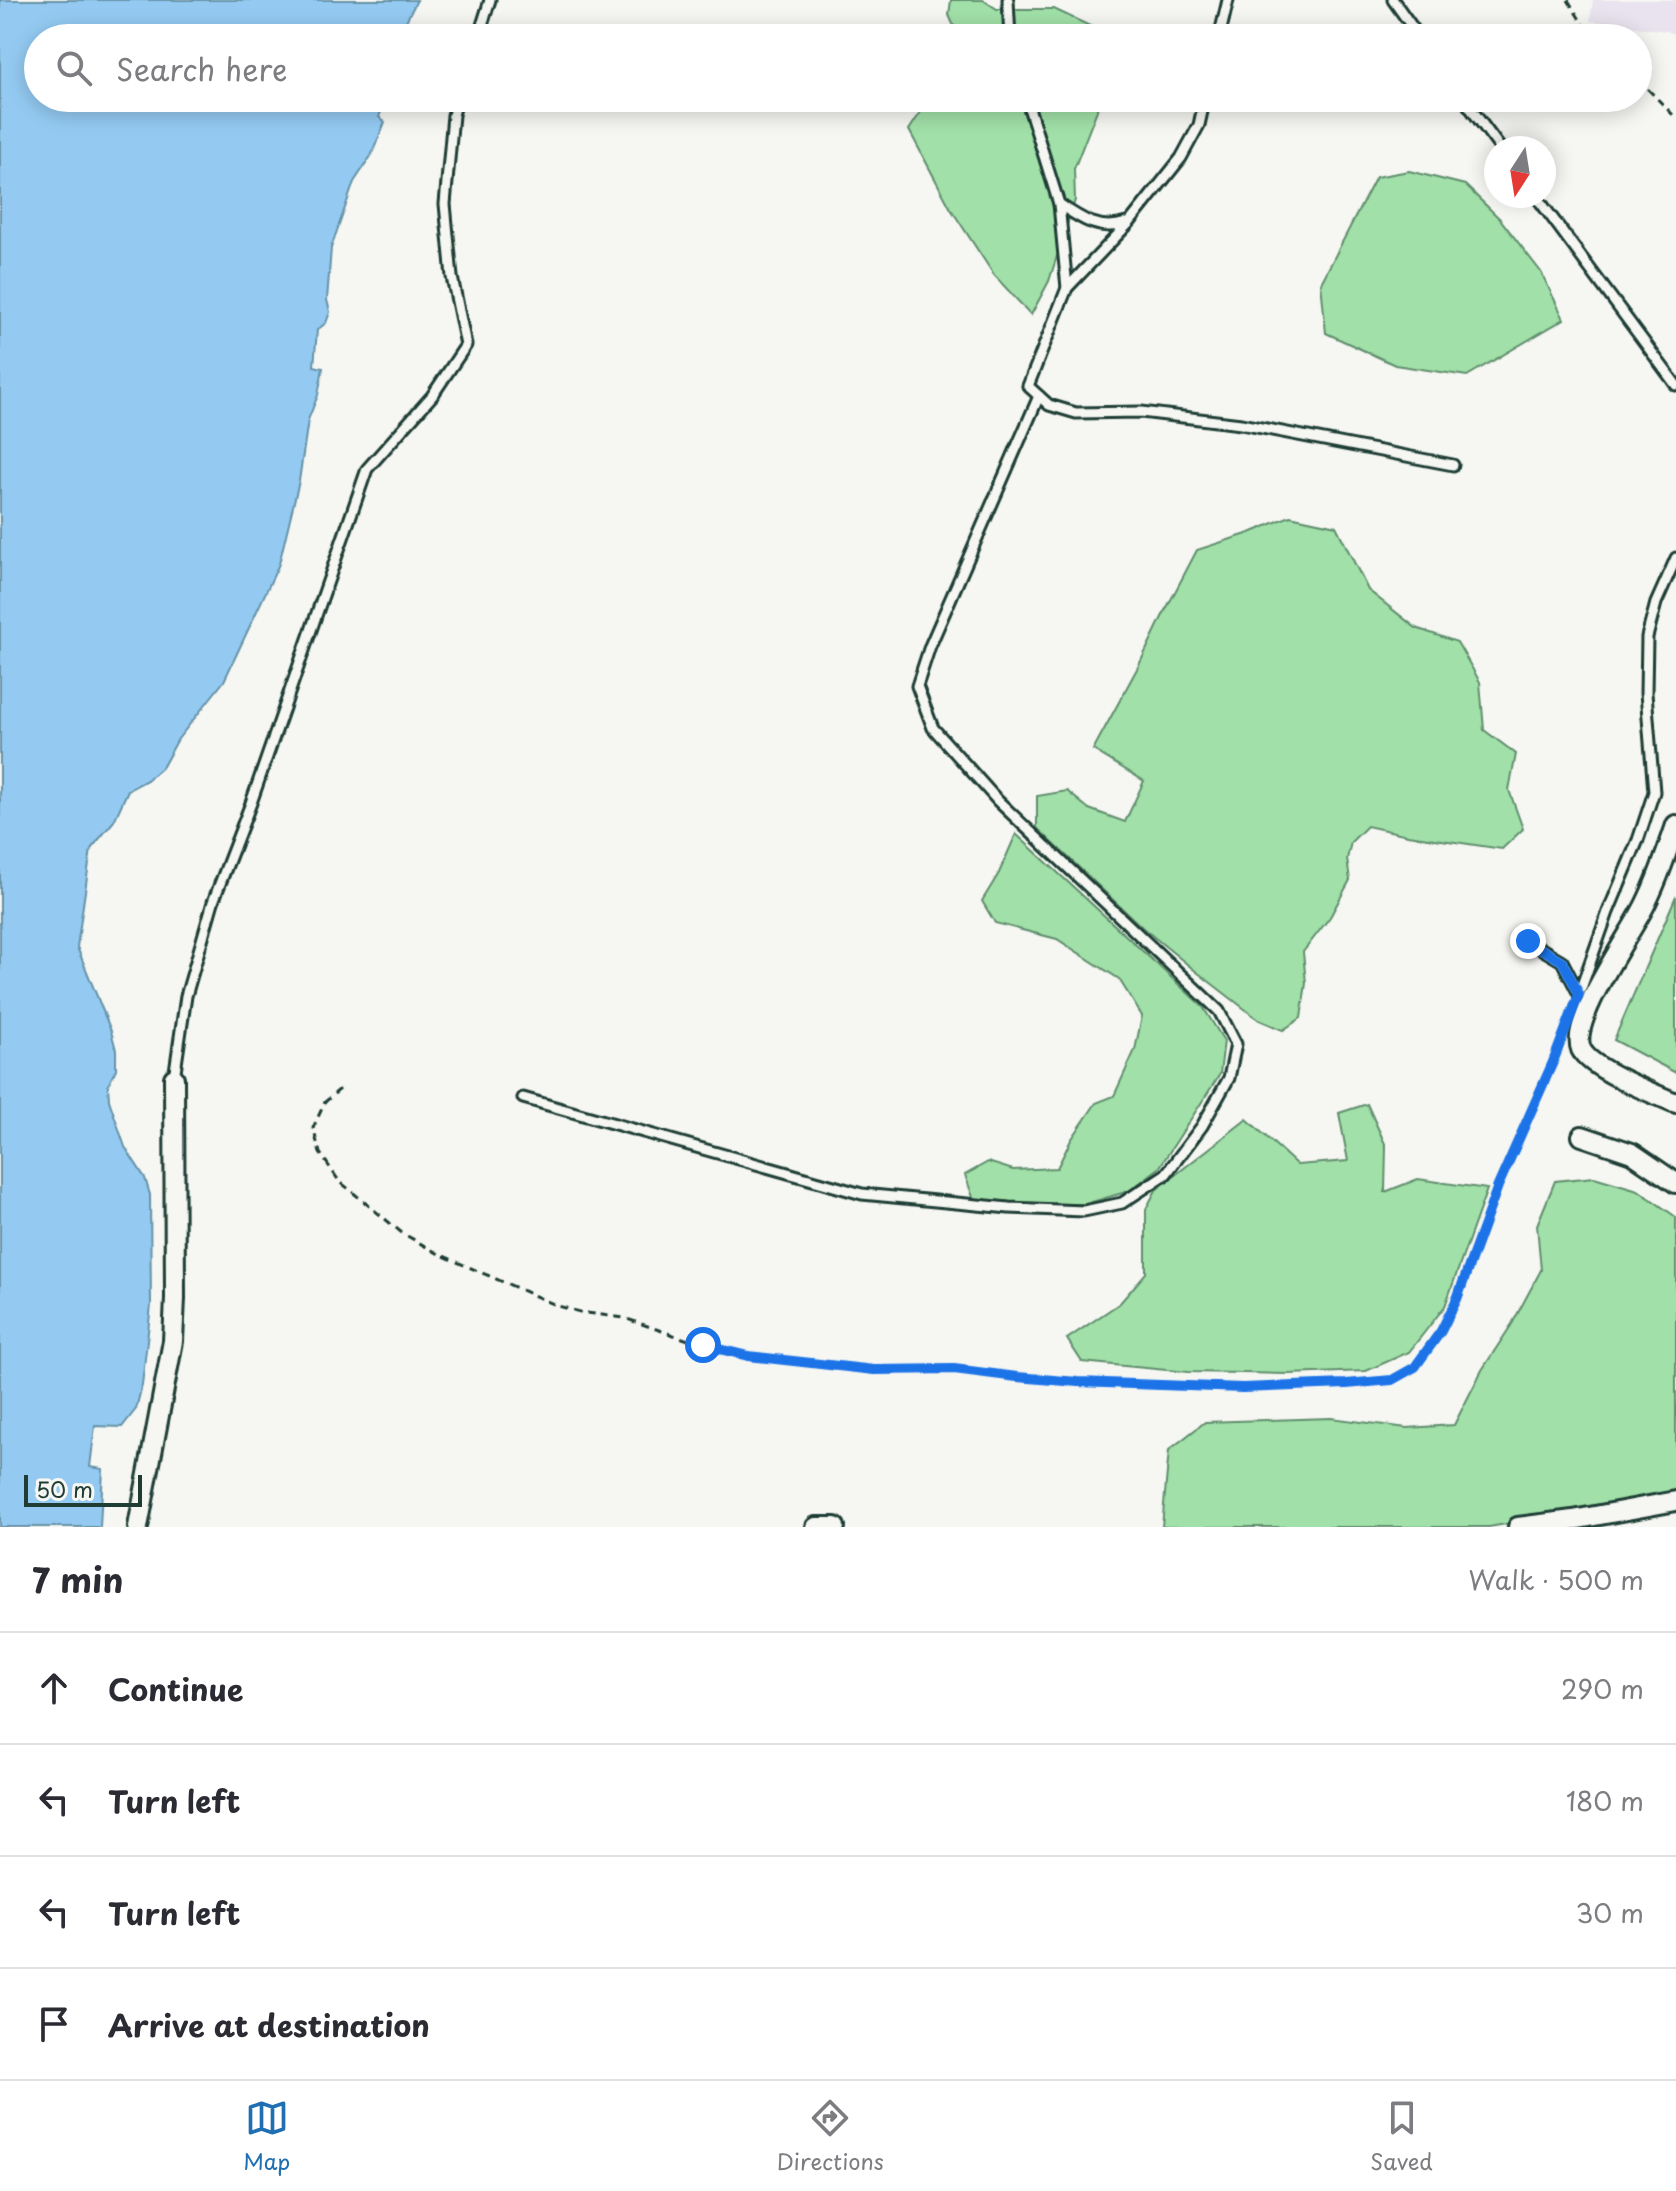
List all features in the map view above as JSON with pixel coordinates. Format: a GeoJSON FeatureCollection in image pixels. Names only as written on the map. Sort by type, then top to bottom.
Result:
{"type":"FeatureCollection","features":[{"type":"Feature","properties":{"kind":"street"},"geometry":{"type":"LineString","coordinates":[[1676,825],[1643,909],[1590,1003],[1579,1039],[1582,1050],[1592,1063],[1676,1103]]}},
{"type":"Feature","properties":{"kind":"street"},"geometry":{"type":"LineString","coordinates":[[138,1527],[173,1341],[174,1078]]}},
{"type":"Feature","properties":{"kind":"street"},"geometry":{"type":"LineString","coordinates":[[1582,1136],[1632,1153],[1676,1183]]}},
{"type":"Feature","properties":{"kind":"street"},"geometry":{"type":"LineString","coordinates":[[1518,1527],[1676,1501]]}},
{"type":"Feature","properties":{"kind":"street"},"geometry":{"type":"LineString","coordinates":[[816,1527],[835,1527]]}},
{"type":"Feature","properties":{"kind":"lane"},"geometry":{"type":"LineString","coordinates":[[482,24],[490,0]]}},
{"type":"Feature","properties":{"kind":"lane"},"geometry":{"type":"LineString","coordinates":[[1008,0],[1009,24]]}},
{"type":"Feature","properties":{"kind":"lane"},"geometry":{"type":"LineString","coordinates":[[1222,24],[1228,0]]}},
{"type":"Feature","properties":{"kind":"lane"},"geometry":{"type":"LineString","coordinates":[[1393,0],[1410,24]]}},
{"type":"Feature","properties":{"kind":"lane"},"geometry":{"type":"LineString","coordinates":[[174,1078],[186,996],[213,902],[251,803],[367,469],[432,396],[466,345],[452,277],[445,204],[454,112]]}},
{"type":"Feature","properties":{"kind":"lane"},"geometry":{"type":"LineString","coordinates":[[1030,112],[1059,204],[1067,288]]}},
{"type":"Feature","properties":{"kind":"lane"},"geometry":{"type":"LineString","coordinates":[[1202,112],[1199,125],[1181,158],[1130,222],[1067,288],[1028,386],[1049,405],[1076,413],[1141,412],[1241,424],[1453,465]]}},
{"type":"Feature","properties":{"kind":"lane"},"geometry":{"type":"LineString","coordinates":[[1473,112],[1491,136]]}},
{"type":"Feature","properties":{"kind":"lane"},"geometry":{"type":"LineString","coordinates":[[1059,204],[1094,225],[1114,227],[1130,222]]}},
{"type":"Feature","properties":{"kind":"lane"},"geometry":{"type":"LineString","coordinates":[[1545,208],[1676,385]]}},
{"type":"Feature","properties":{"kind":"lane"},"geometry":{"type":"LineString","coordinates":[[523,1098],[862,1194],[1009,1208],[1084,1211],[1122,1203],[1166,1174],[1202,1126],[1229,1078],[1236,1044],[1219,1011],[998,801],[933,728],[917,686],[930,646],[1039,396]]}},
{"type":"Feature","properties":{"kind":"lane"},"geometry":{"type":"LineString","coordinates":[[1528,941],[1562,961],[1579,994],[1654,792],[1646,693],[1647,637],[1656,603],[1676,558]]}},
{"type":"Feature","properties":{"kind":"path"},"geometry":{"type":"LineString","coordinates":[[1568,0],[1583,24]]}},
{"type":"Feature","properties":{"kind":"path"},"geometry":{"type":"LineString","coordinates":[[1652,93],[1676,118]]}},
{"type":"Feature","properties":{"kind":"path"},"geometry":{"type":"LineString","coordinates":[[340,1089],[325,1102],[313,1128],[320,1153],[339,1181],[402,1233],[439,1254],[558,1306],[624,1318],[703,1345],[748,1356],[874,1370],[954,1369],[1048,1380],[1229,1388],[1346,1384],[1392,1380],[1415,1367],[1441,1331],[1457,1299],[1498,1186],[1564,1035]]}},
{"type":"Feature","properties":{"kind":"shaded area"},"geometry":{"type":"Polygon","coordinates":[[[1593,0],[1676,0],[1676,35],[1652,29],[1652,24],[1590,21],[1593,0]]]}},
{"type":"Feature","properties":{"kind":"green space"},"geometry":{"type":"Polygon","coordinates":[[[951,0],[983,0],[997,9],[1054,9],[1086,24],[953,24],[949,15],[951,0]]]}},
{"type":"Feature","properties":{"kind":"green space"},"geometry":{"type":"Polygon","coordinates":[[[921,112],[1096,112],[1074,169],[1075,200],[1049,281],[1031,315],[994,275],[951,209],[909,130],[921,112]]]}},
{"type":"Feature","properties":{"kind":"green space"},"geometry":{"type":"Polygon","coordinates":[[[1409,171],[1465,185],[1484,203],[1484,208],[1489,208],[1500,219],[1541,272],[1564,319],[1467,376],[1395,365],[1326,333],[1321,283],[1376,177],[1409,171]]]}},
{"type":"Feature","properties":{"kind":"green space"},"geometry":{"type":"Polygon","coordinates":[[[1290,516],[1336,526],[1368,590],[1416,628],[1457,642],[1480,682],[1484,730],[1516,754],[1509,790],[1523,829],[1502,849],[1367,826],[1351,842],[1347,859],[1350,880],[1330,917],[1303,952],[1306,983],[1301,1018],[1283,1030],[1259,1020],[1143,928],[1037,828],[1037,796],[1067,791],[1089,809],[1125,822],[1144,781],[1093,750],[1197,550],[1290,516]]]}},
{"type":"Feature","properties":{"kind":"green space"},"geometry":{"type":"Polygon","coordinates":[[[1016,834],[1203,1007],[1224,1041],[1220,1074],[1159,1168],[1129,1191],[1085,1204],[974,1200],[965,1175],[988,1162],[1013,1170],[1057,1168],[1071,1140],[1096,1103],[1114,1096],[1135,1050],[1142,1016],[1119,979],[1057,939],[995,923],[982,901],[999,873],[1016,834]]]}},
{"type":"Feature","properties":{"kind":"green space"},"geometry":{"type":"Polygon","coordinates":[[[1676,896],[1676,1073],[1614,1040],[1676,896]]]}},
{"type":"Feature","properties":{"kind":"green space"},"geometry":{"type":"Polygon","coordinates":[[[1367,1104],[1386,1146],[1385,1192],[1418,1179],[1487,1189],[1445,1306],[1409,1352],[1366,1371],[1289,1374],[1188,1372],[1082,1362],[1067,1339],[1120,1303],[1146,1273],[1146,1209],[1156,1190],[1247,1119],[1297,1165],[1348,1161],[1339,1113],[1367,1104]]]}},
{"type":"Feature","properties":{"kind":"green space"},"geometry":{"type":"Polygon","coordinates":[[[1594,1177],[1638,1190],[1676,1217],[1676,1494],[1489,1527],[1162,1527],[1169,1450],[1205,1422],[1331,1418],[1407,1428],[1454,1425],[1482,1370],[1512,1324],[1541,1270],[1537,1225],[1555,1181],[1594,1177]]]}},
{"type":"Feature","properties":{"kind":"water"},"geometry":{"type":"Polygon","coordinates":[[[0,0],[417,0],[405,24],[24,24],[24,112],[381,112],[379,117],[385,122],[371,156],[354,182],[331,248],[327,300],[330,312],[326,323],[317,330],[314,366],[323,368],[318,395],[308,420],[299,481],[279,564],[224,681],[178,739],[163,766],[147,780],[128,790],[114,821],[91,849],[77,947],[116,1050],[116,1069],[108,1085],[109,1100],[125,1147],[145,1178],[150,1195],[151,1305],[142,1385],[136,1409],[122,1427],[95,1426],[90,1467],[103,1469],[100,1527],[0,1527],[0,0]]]}},
{"type":"Feature","properties":{"kind":"route"},"geometry":{"type":"LineString","coordinates":[[703,1345],[748,1356],[799,1363],[874,1370],[954,1369],[1078,1382],[1243,1388],[1392,1380],[1415,1367],[1441,1331],[1457,1299],[1498,1186],[1553,1062],[1579,994],[1562,961],[1528,941]]}}]}
